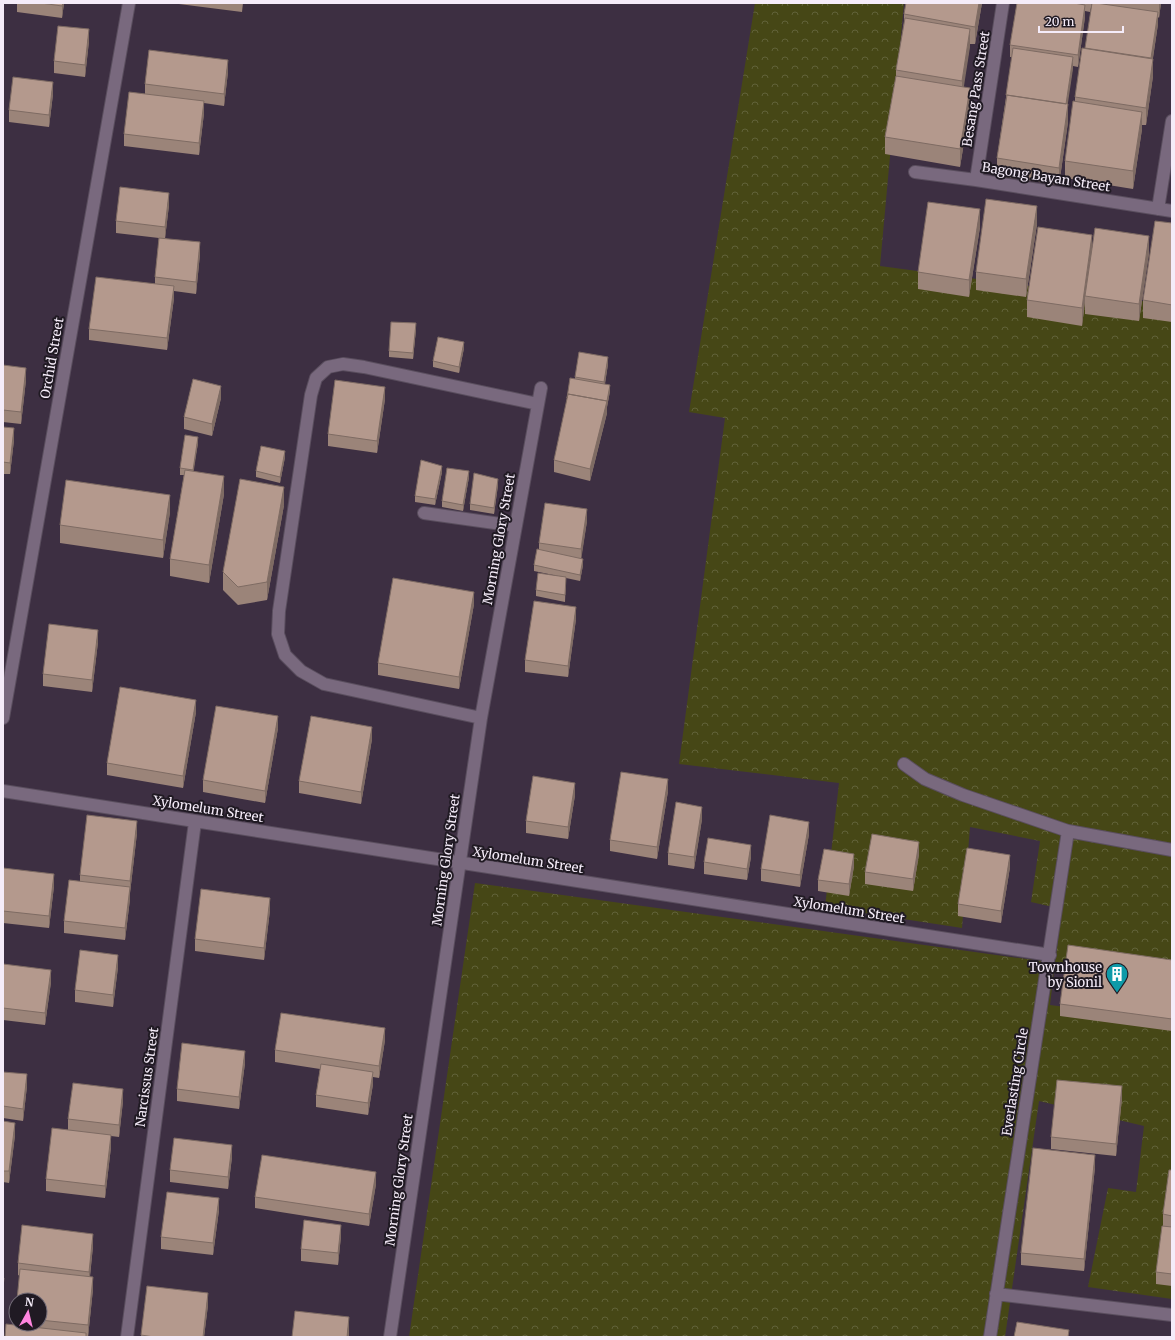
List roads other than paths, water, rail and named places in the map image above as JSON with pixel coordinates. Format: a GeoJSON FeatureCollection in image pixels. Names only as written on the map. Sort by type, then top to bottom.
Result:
{"type":"FeatureCollection","features":[{"type":"Feature","properties":{"kind":"street","name":"Orchid Street"},"geometry":{"type":"LineString","coordinates":[[3,718],[129,3]]}},
{"type":"Feature","properties":{"kind":"street","name":"Besang Pass Street"},"geometry":{"type":"LineString","coordinates":[[976,180],[1003,3]]}},
{"type":"Feature","properties":{"kind":"street"},"geometry":{"type":"LineString","coordinates":[[1158,209],[1172,121]]}},
{"type":"Feature","properties":{"kind":"street","name":"Bagong Bayan Street"},"geometry":{"type":"LineString","coordinates":[[914,172],[976,180],[1172,211]]}},
{"type":"Feature","properties":{"kind":"street"},"geometry":{"type":"LineString","coordinates":[[481,718],[324,684],[301,671],[285,654],[278,634],[279,611],[311,395],[316,378],[328,367],[343,364],[364,367],[538,404]]}},
{"type":"Feature","properties":{"kind":"street","name":"Morning Glory Street"},"geometry":{"type":"LineString","coordinates":[[390,1337],[481,718],[541,388]]}},
{"type":"Feature","properties":{"kind":"street"},"geometry":{"type":"LineString","coordinates":[[424,513],[515,526]]}},
{"type":"Feature","properties":{"kind":"street"},"geometry":{"type":"LineString","coordinates":[[904,764],[925,778],[963,795],[1068,831],[1172,850]]}},
{"type":"Feature","properties":{"kind":"street","name":"Xylomelum Street"},"geometry":{"type":"LineString","coordinates":[[3,792],[1050,955]]}},
{"type":"Feature","properties":{"kind":"street","name":"Narcissus Street"},"geometry":{"type":"LineString","coordinates":[[127,1337],[196,822]]}},
{"type":"Feature","properties":{"kind":"street","name":"Everlasting Circle"},"geometry":{"type":"LineString","coordinates":[[990,1337],[1068,831]]}},
{"type":"Feature","properties":{"kind":"street"},"geometry":{"type":"LineString","coordinates":[[996,1294],[1172,1314]]}},
{"type":"Feature","properties":{"kind":"place","name":"Townhouse by Sionil"},"geometry":{"type":"Point","coordinates":[1117,994]}}]}
